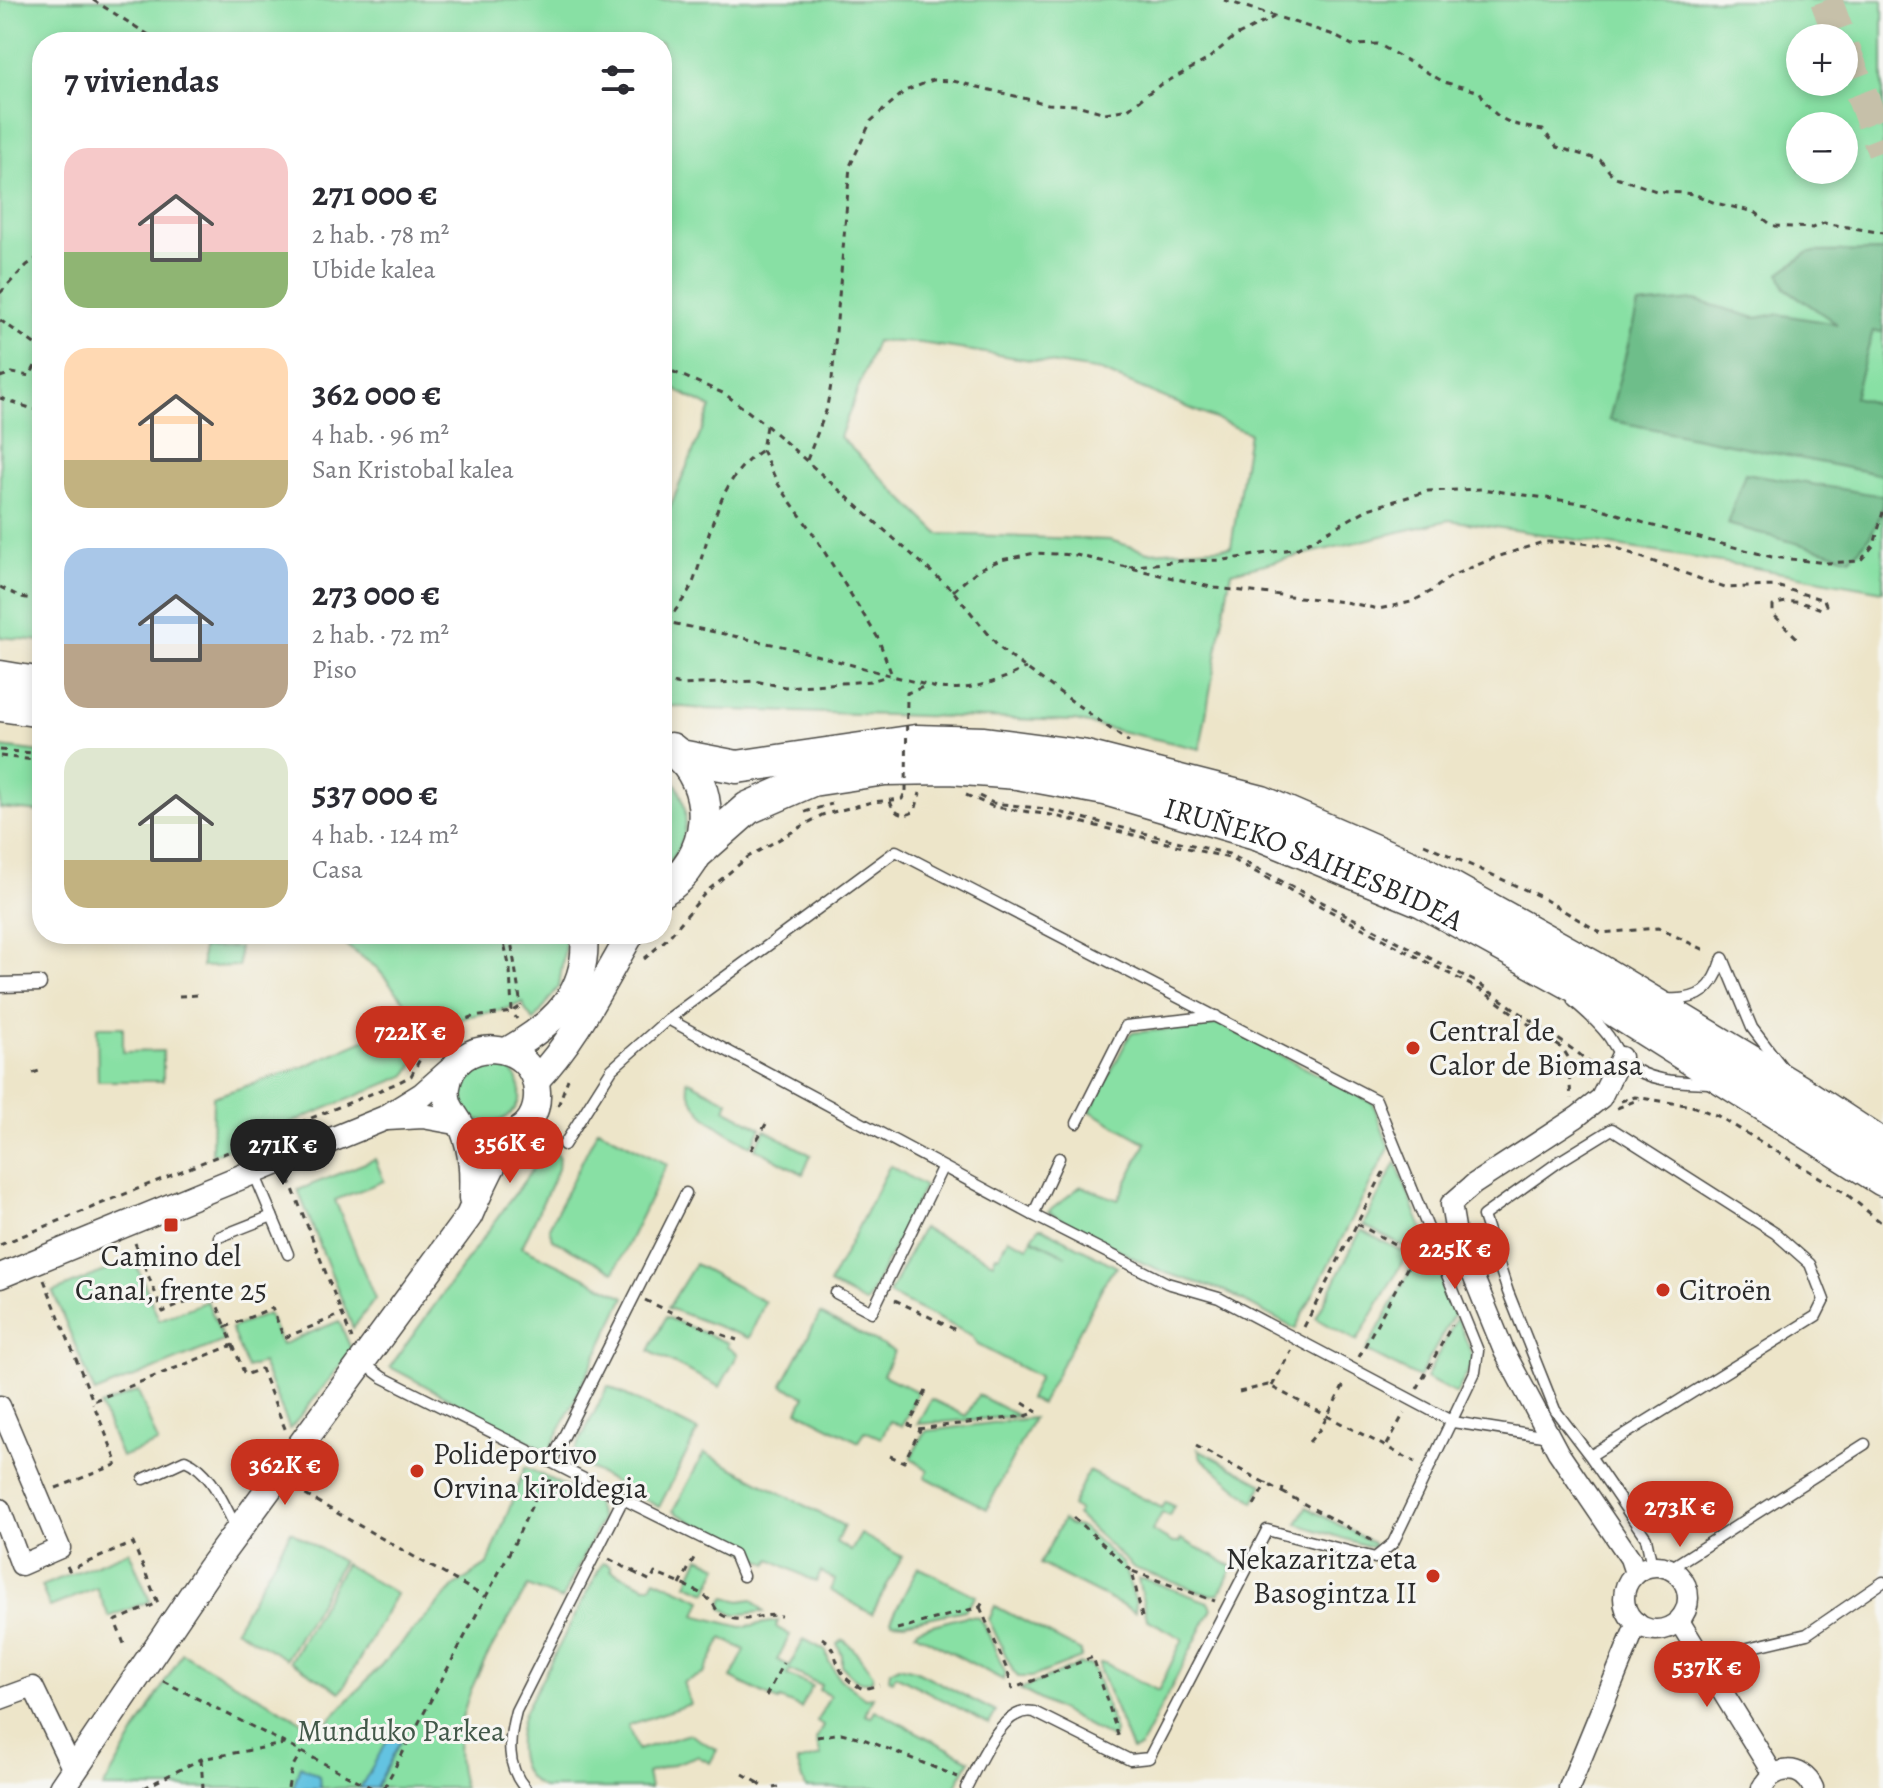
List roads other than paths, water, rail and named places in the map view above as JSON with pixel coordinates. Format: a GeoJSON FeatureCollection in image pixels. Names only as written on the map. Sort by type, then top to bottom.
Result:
{"type":"FeatureCollection","features":[{"type":"Feature","properties":{"kind":"highway"},"geometry":{"type":"LineString","coordinates":[[0,677],[32,682]]}},
{"type":"Feature","properties":{"kind":"highway"},"geometry":{"type":"LineString","coordinates":[[0,705],[32,710]]}},
{"type":"Feature","properties":{"kind":"highway","name":"IRUÑEKO SAIHESBIDEA"},"geometry":{"type":"LineString","coordinates":[[672,750],[737,767],[916,741],[984,743],[1082,756],[1262,802],[1421,871],[1595,968],[1796,1089],[1883,1146]]}},
{"type":"Feature","properties":{"kind":"highway"},"geometry":{"type":"LineString","coordinates":[[672,751],[696,776],[705,801],[706,827],[698,852]]}},
{"type":"Feature","properties":{"kind":"highway","name":"IRUÑEKO SAIHESBIDEA"},"geometry":{"type":"LineString","coordinates":[[672,887],[698,852],[748,808],[812,780],[885,769],[950,768],[1017,773],[1105,789],[1259,834],[1422,901],[1581,989],[1883,1180]]}},
{"type":"Feature","properties":{"kind":"main road"},"geometry":{"type":"LineString","coordinates":[[508,1050],[551,1022],[567,1001],[582,973],[583,944]]}},
{"type":"Feature","properties":{"kind":"main road"},"geometry":{"type":"LineString","coordinates":[[536,1080],[592,1005],[626,944]]}},
{"type":"Feature","properties":{"kind":"main road"},"geometry":{"type":"LineString","coordinates":[[68,1779],[237,1531],[361,1361],[480,1197],[489,1170],[510,1135],[530,1118],[536,1106],[536,1080],[520,1057],[508,1050],[481,1049],[459,1062],[451,1073],[446,1098],[473,1165],[472,1208]]}},
{"type":"Feature","properties":{"kind":"main road"},"geometry":{"type":"LineString","coordinates":[[459,1125],[486,1138],[510,1135]]}},
{"type":"Feature","properties":{"kind":"street"},"geometry":{"type":"LineString","coordinates":[[0,985],[39,984]]}},
{"type":"Feature","properties":{"kind":"street"},"geometry":{"type":"LineString","coordinates":[[1621,1057],[1601,1098],[1474,1184],[1451,1204],[1456,1234],[1504,1351],[1550,1438],[1630,1558],[1684,1580],[1688,1590],[1686,1611],[1679,1621],[1662,1630],[1652,1630],[1637,1623],[1627,1613],[1624,1603],[1628,1582],[1652,1569]]}},
{"type":"Feature","properties":{"kind":"street"},"geometry":{"type":"LineString","coordinates":[[0,1276],[385,1118],[422,1095],[459,1062]]}},
{"type":"Feature","properties":{"kind":"street"},"geometry":{"type":"LineString","coordinates":[[385,1118],[423,1116],[459,1125]]}},
{"type":"Feature","properties":{"kind":"street"},"geometry":{"type":"LineString","coordinates":[[0,1406],[60,1548],[21,1565],[0,1509]]}},
{"type":"Feature","properties":{"kind":"street"},"geometry":{"type":"LineString","coordinates":[[1679,1621],[1767,1781],[1780,1770],[1797,1771],[1813,1788]]}},
{"type":"Feature","properties":{"kind":"street"},"geometry":{"type":"LineString","coordinates":[[1569,1788],[1637,1623]]}},
{"type":"Feature","properties":{"kind":"street"},"geometry":{"type":"LineString","coordinates":[[0,1699],[33,1687],[68,1779]]}},
{"type":"Feature","properties":{"kind":"lane"},"geometry":{"type":"LineString","coordinates":[[564,1145],[612,1069],[668,1019],[748,957],[896,851],[1376,1100],[1478,1351],[1478,1362],[1453,1422],[1393,1543],[1375,1558],[1267,1530],[1149,1758],[1130,1760],[1034,1712],[1022,1711],[1005,1720],[967,1785]]}},
{"type":"Feature","properties":{"kind":"lane"},"geometry":{"type":"LineString","coordinates":[[1643,997],[1677,999],[1699,996],[1717,978],[1723,958],[1752,1028],[1777,1057],[1796,1089]]}},
{"type":"Feature","properties":{"kind":"lane"},"geometry":{"type":"LineString","coordinates":[[1531,961],[1592,1016],[1629,1065],[1648,1076],[1674,1081],[1729,1083]]}},
{"type":"Feature","properties":{"kind":"lane"},"geometry":{"type":"LineString","coordinates":[[1077,1123],[1126,1026],[1218,1016]]}},
{"type":"Feature","properties":{"kind":"lane"},"geometry":{"type":"LineString","coordinates":[[668,1019],[1033,1215],[1167,1283],[1219,1298],[1453,1422],[1550,1438]]}},
{"type":"Feature","properties":{"kind":"lane"},"geometry":{"type":"LineString","coordinates":[[1590,1456],[1816,1316],[1824,1300],[1810,1264],[1775,1233],[1612,1129],[1560,1161],[1483,1216],[1508,1292],[1555,1410],[1646,1538],[1652,1569],[1865,1444]]}},
{"type":"Feature","properties":{"kind":"lane"},"geometry":{"type":"LineString","coordinates":[[1033,1215],[1059,1158]]}},
{"type":"Feature","properties":{"kind":"lane"},"geometry":{"type":"LineString","coordinates":[[836,1293],[872,1312],[942,1168]]}},
{"type":"Feature","properties":{"kind":"lane"},"geometry":{"type":"LineString","coordinates":[[254,1173],[288,1254]]}},
{"type":"Feature","properties":{"kind":"lane"},"geometry":{"type":"LineString","coordinates":[[551,1462],[686,1193]]}},
{"type":"Feature","properties":{"kind":"lane"},"geometry":{"type":"LineString","coordinates":[[219,1237],[272,1216]]}},
{"type":"Feature","properties":{"kind":"lane"},"geometry":{"type":"LineString","coordinates":[[361,1361],[382,1377],[734,1554],[743,1576]]}},
{"type":"Feature","properties":{"kind":"lane"},"geometry":{"type":"LineString","coordinates":[[144,1479],[185,1460],[196,1465],[207,1474],[237,1531]]}},
{"type":"Feature","properties":{"kind":"lane"},"geometry":{"type":"LineString","coordinates":[[525,1788],[518,1779],[509,1749],[516,1711],[623,1499]]}},
{"type":"Feature","properties":{"kind":"lane"},"geometry":{"type":"LineString","coordinates":[[1702,1659],[1807,1634],[1883,1582]]}},
{"type":"Feature","properties":{"kind":"water"},"geometry":{"type":"Polygon","coordinates":[[[394,1729],[404,1734],[376,1788],[360,1788],[394,1729]]]}},
{"type":"Feature","properties":{"kind":"water"},"geometry":{"type":"Polygon","coordinates":[[[300,1766],[319,1776],[320,1788],[293,1788],[300,1766]]]}},
{"type":"Feature","properties":{"kind":"tunnel"},"geometry":{"type":"LineString","coordinates":[[1826,0],[1835,24]]}},
{"type":"Feature","properties":{"kind":"tunnel"},"geometry":{"type":"LineString","coordinates":[[1858,85],[1883,151]]}},
{"type":"Feature","properties":{"kind":"place","name":"Central de Calor de Biomasa"},"geometry":{"type":"Point","coordinates":[1413,1048]}},
{"type":"Feature","properties":{"kind":"place","name":"Camino del Canal, frente 25"},"geometry":{"type":"Point","coordinates":[171,1225]}},
{"type":"Feature","properties":{"kind":"place","name":"Citroën"},"geometry":{"type":"Point","coordinates":[1663,1290]}},
{"type":"Feature","properties":{"kind":"place","name":"Polideportivo Orvina kiroldegia"},"geometry":{"type":"Point","coordinates":[417,1471]}},
{"type":"Feature","properties":{"kind":"place","name":"Nekazaritza eta Basogintza II"},"geometry":{"type":"Point","coordinates":[1433,1576]}},
{"type":"Feature","properties":{"kind":"park label","name":"Munduko Parkea"},"geometry":{"type":"Point","coordinates":[401,1731]}}]}
